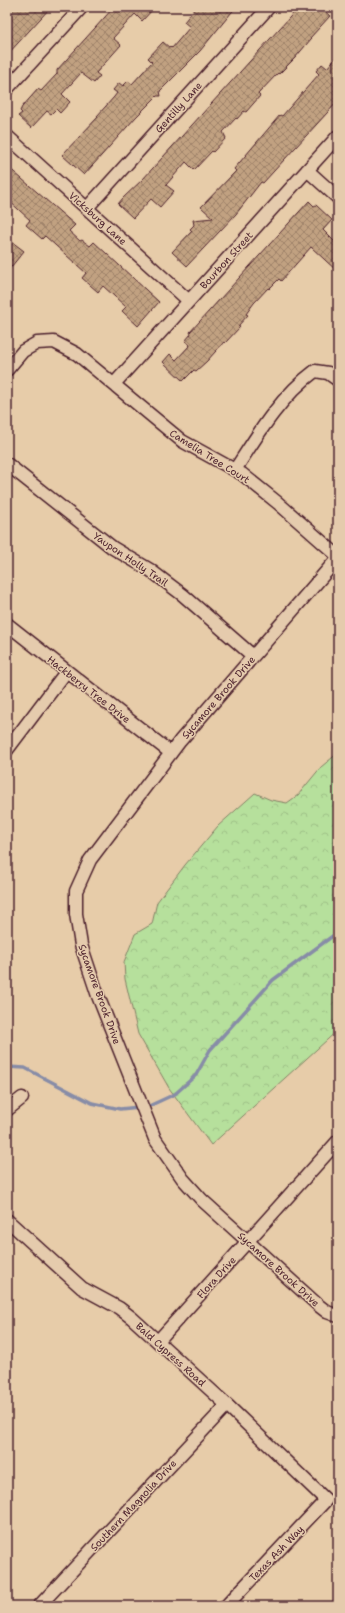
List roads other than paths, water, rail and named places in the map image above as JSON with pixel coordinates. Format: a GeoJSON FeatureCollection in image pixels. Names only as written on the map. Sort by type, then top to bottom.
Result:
{"type":"FeatureCollection","features":[{"type":"Feature","properties":{"kind":"street"},"geometry":{"type":"LineString","coordinates":[[7,89],[82,7]]}},
{"type":"Feature","properties":{"kind":"street","name":"Gentilly Lane"},"geometry":{"type":"LineString","coordinates":[[87,208],[269,7]]}},
{"type":"Feature","properties":{"kind":"street","name":"Vicksburg Lane"},"geometry":{"type":"LineString","coordinates":[[7,136],[189,301]]}},
{"type":"Feature","properties":{"kind":"street","name":"Bourbon Street"},"geometry":{"type":"LineString","coordinates":[[114,384],[338,136]]}},
{"type":"Feature","properties":{"kind":"street"},"geometry":{"type":"LineString","coordinates":[[307,170],[338,198]]}},
{"type":"Feature","properties":{"kind":"street","name":"Camelia Tree Court"},"geometry":{"type":"LineString","coordinates":[[7,370],[23,351],[37,343],[54,342],[77,354],[182,441],[235,470],[278,503],[338,557]]}},
{"type":"Feature","properties":{"kind":"street"},"geometry":{"type":"LineString","coordinates":[[235,470],[264,423],[300,382],[314,371],[328,373],[338,380]]}},
{"type":"Feature","properties":{"kind":"street","name":"Yaupon Holly Trail"},"geometry":{"type":"LineString","coordinates":[[7,464],[114,548],[150,570],[183,595],[253,656]]}},
{"type":"Feature","properties":{"kind":"street","name":"Sycamore Brook Drive"},"geometry":{"type":"LineString","coordinates":[[338,557],[171,753],[90,860],[76,891],[76,914],[81,945],[98,996],[155,1139],[183,1179],[202,1200],[318,1305],[327,1312],[338,1316]]}},
{"type":"Feature","properties":{"kind":"street","name":"Hackberry Tree Drive"},"geometry":{"type":"LineString","coordinates":[[7,624],[66,672],[171,753]]}},
{"type":"Feature","properties":{"kind":"street"},"geometry":{"type":"LineString","coordinates":[[7,750],[66,672]]}},
{"type":"Feature","properties":{"kind":"street"},"geometry":{"type":"LineString","coordinates":[[7,1110],[22,1098]]}},
{"type":"Feature","properties":{"kind":"street","name":"Flora Drive"},"geometry":{"type":"LineString","coordinates":[[158,1341],[338,1141]]}},
{"type":"Feature","properties":{"kind":"street","name":"Bald Cypress Road"},"geometry":{"type":"LineString","coordinates":[[7,1220],[82,1288],[119,1308],[158,1341],[326,1500]]}},
{"type":"Feature","properties":{"kind":"street","name":"Southern Magnolia Drive"},"geometry":{"type":"LineString","coordinates":[[39,1606],[227,1405]]}},
{"type":"Feature","properties":{"kind":"street","name":"Texas Ash Way"},"geometry":{"type":"LineString","coordinates":[[226,1606],[326,1500]]}},
{"type":"Feature","properties":{"kind":"waterway"},"geometry":{"type":"LineString","coordinates":[[7,1067],[25,1068],[92,1103],[120,1109],[149,1106],[175,1094],[196,1075],[210,1050],[273,980],[338,932]]}}]}
